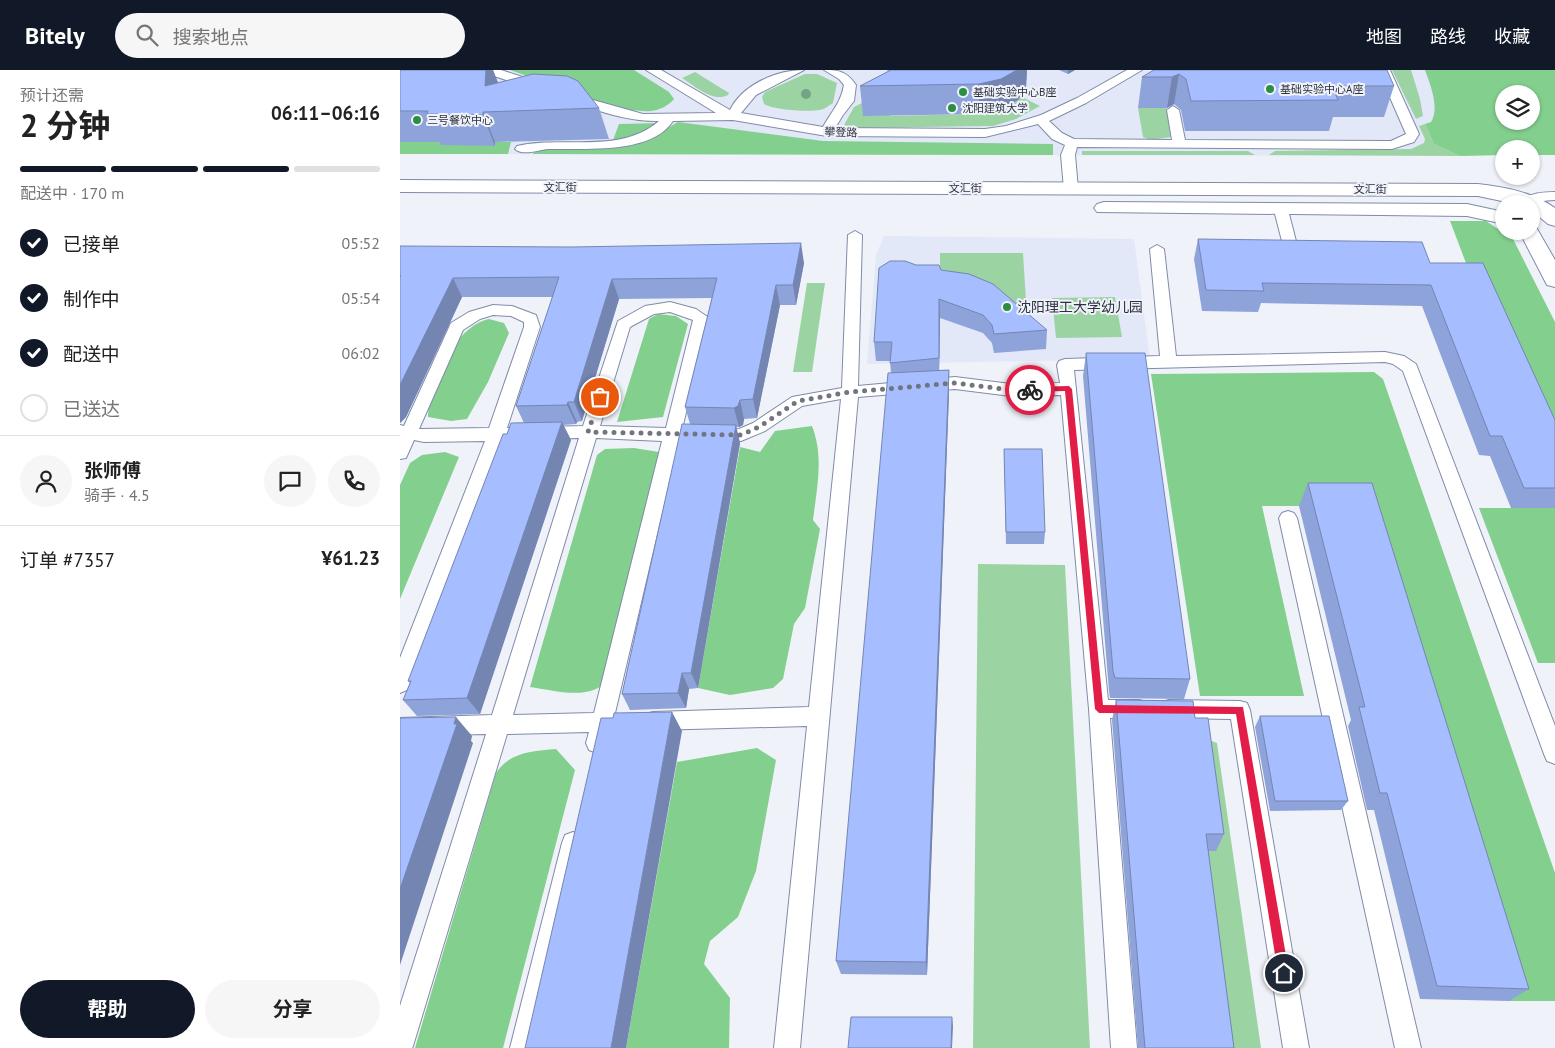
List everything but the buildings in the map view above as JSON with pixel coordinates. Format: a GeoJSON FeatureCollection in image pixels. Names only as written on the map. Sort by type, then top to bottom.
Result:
{"type":"FeatureCollection","features":[{"type":"Feature","properties":{"kind":"street","name":"文汇街"},"geometry":{"type":"LineString","coordinates":[[400,186],[1478,190],[1528,201],[1554,210]]}},
{"type":"Feature","properties":{"kind":"street","name":"文汇街"},"geometry":{"type":"LineString","coordinates":[[400,204],[1467,210],[1495,216]]}},
{"type":"Feature","properties":{"kind":"street"},"geometry":{"type":"LineString","coordinates":[[1533,240],[1555,280]]}},
{"type":"Feature","properties":{"kind":"lane"},"geometry":{"type":"LineString","coordinates":[[489,70],[546,89]]}},
{"type":"Feature","properties":{"kind":"lane","name":"攀登路"},"geometry":{"type":"LineString","coordinates":[[652,70],[733,116],[827,132],[985,133],[1008,130],[1042,121],[1136,70]]}},
{"type":"Feature","properties":{"kind":"lane"},"geometry":{"type":"LineString","coordinates":[[564,96],[625,115],[669,117],[733,116],[738,105],[747,94],[798,70]]}},
{"type":"Feature","properties":{"kind":"lane"},"geometry":{"type":"LineString","coordinates":[[827,132],[837,113],[848,101],[850,84],[843,76],[830,70]]}},
{"type":"Feature","properties":{"kind":"lane"},"geometry":{"type":"LineString","coordinates":[[1042,121],[1056,136],[1072,143],[1402,143],[1413,134],[1384,70]]}},
{"type":"Feature","properties":{"kind":"lane"},"geometry":{"type":"LineString","coordinates":[[522,149],[536,145],[611,145],[659,129],[667,123],[669,117],[691,107],[694,101],[692,94]]}},
{"type":"Feature","properties":{"kind":"lane"},"geometry":{"type":"LineString","coordinates":[[1173,110],[1179,144]]}},
{"type":"Feature","properties":{"kind":"lane"},"geometry":{"type":"LineString","coordinates":[[1071,189],[1068,155],[1072,143]]}},
{"type":"Feature","properties":{"kind":"lane"},"geometry":{"type":"LineString","coordinates":[[1281,210],[1291,250]]}},
{"type":"Feature","properties":{"kind":"lane"},"geometry":{"type":"LineString","coordinates":[[787,1048],[850,392],[856,235]]}},
{"type":"Feature","properties":{"kind":"lane"},"geometry":{"type":"LineString","coordinates":[[1156,249],[1169,362]]}},
{"type":"Feature","properties":{"kind":"lane"},"geometry":{"type":"LineString","coordinates":[[1272,250],[1310,250]]}},
{"type":"Feature","properties":{"kind":"lane"},"geometry":{"type":"LineString","coordinates":[[400,1046],[588,432],[623,325],[633,316],[646,310],[672,306],[686,309],[701,318],[592,761]]}},
{"type":"Feature","properties":{"kind":"lane"},"geometry":{"type":"LineString","coordinates":[[400,453],[405,432],[457,327],[469,317],[492,310],[518,311],[531,319],[532,327],[496,434],[400,684]]}},
{"type":"Feature","properties":{"kind":"lane"},"geometry":{"type":"LineString","coordinates":[[1124,1048],[1099,709],[1069,389],[1065,365],[1385,357],[1398,360],[1410,368],[1555,754]]}},
{"type":"Feature","properties":{"kind":"lane"},"geometry":{"type":"LineString","coordinates":[[405,432],[424,436],[588,432],[741,435],[759,427],[798,401],[850,392],[955,383],[1011,390],[1069,389]]}},
{"type":"Feature","properties":{"kind":"lane"},"geometry":{"type":"LineString","coordinates":[[1288,518],[1408,1048]]}},
{"type":"Feature","properties":{"kind":"lane"},"geometry":{"type":"LineString","coordinates":[[1099,709],[1240,710],[1296,1048]]}},
{"type":"Feature","properties":{"kind":"lane"},"geometry":{"type":"LineString","coordinates":[[400,726],[602,723],[819,716]]}},
{"type":"Feature","properties":{"kind":"lane"},"geometry":{"type":"LineString","coordinates":[[523,1048],[576,828]]}},
{"type":"Feature","properties":{"kind":"shaded area","name":"沈阳建筑大学"},"geometry":{"type":"Polygon","coordinates":[[[400,70],[1555,70],[1555,155],[1540,155],[1540,140],[1495,140],[1495,155],[400,154],[400,70]]]}},
{"type":"Feature","properties":{"kind":"shaded area","name":"沈阳理工大学幼儿园"},"geometry":{"type":"Polygon","coordinates":[[[884,236],[1134,239],[1150,359],[867,364],[876,255],[884,236]]]}},
{"type":"Feature","properties":{"kind":"green space"},"geometry":{"type":"Polygon","coordinates":[[[510,70],[634,70],[669,92],[674,99],[658,110],[637,111],[620,108],[510,70]]]}},
{"type":"Feature","properties":{"kind":"green space"},"geometry":{"type":"Polygon","coordinates":[[[1392,70],[1411,70],[1423,116],[1416,119],[1392,70]]]}},
{"type":"Feature","properties":{"kind":"green space"},"geometry":{"type":"Polygon","coordinates":[[[1425,70],[1555,70],[1555,155],[1540,155],[1540,140],[1495,140],[1495,155],[1460,156],[1434,144],[1425,124],[1431,122],[1434,116],[1433,96],[1425,70]]]}},
{"type":"Feature","properties":{"kind":"green space"},"geometry":{"type":"Polygon","coordinates":[[[695,72],[729,93],[728,95],[716,97],[710,95],[682,78],[695,72]]]}},
{"type":"Feature","properties":{"kind":"green space"},"geometry":{"type":"Polygon","coordinates":[[[805,74],[817,74],[837,83],[833,103],[823,109],[814,111],[782,109],[764,104],[762,97],[765,92],[805,74]]]}},
{"type":"Feature","properties":{"kind":"green space"},"geometry":{"type":"Polygon","coordinates":[[[1020,96],[1040,106],[1016,119],[993,126],[848,128],[844,125],[854,107],[874,97],[878,109],[891,116],[979,114],[1001,109],[1020,96]]]}},
{"type":"Feature","properties":{"kind":"green space"},"geometry":{"type":"Polygon","coordinates":[[[1138,108],[1166,108],[1171,137],[1150,140],[1143,137],[1138,108]]]}},
{"type":"Feature","properties":{"kind":"green space"},"geometry":{"type":"Polygon","coordinates":[[[678,122],[823,141],[1053,144],[1053,155],[533,154],[536,148],[609,148],[664,130],[678,122]]]}},
{"type":"Feature","properties":{"kind":"green space"},"geometry":{"type":"Polygon","coordinates":[[[661,123],[655,128],[612,143],[619,124],[661,123]]]}},
{"type":"Feature","properties":{"kind":"green space"},"geometry":{"type":"Polygon","coordinates":[[[1425,124],[1434,144],[1460,156],[1269,155],[1275,151],[1411,149],[1424,143],[1425,139],[1419,126],[1425,124]]]}},
{"type":"Feature","properties":{"kind":"green space"},"geometry":{"type":"Polygon","coordinates":[[[400,142],[511,142],[508,154],[400,154],[400,142]]]}},
{"type":"Feature","properties":{"kind":"green space"},"geometry":{"type":"Polygon","coordinates":[[[1082,151],[1248,151],[1255,155],[1082,155],[1082,151]]]}},
{"type":"Feature","properties":{"kind":"green space"},"geometry":{"type":"Polygon","coordinates":[[[1450,221],[1486,221],[1495,227],[1495,240],[1514,240],[1555,322],[1555,425],[1474,284],[1450,221]]]}},
{"type":"Feature","properties":{"kind":"green space"},"geometry":{"type":"Polygon","coordinates":[[[940,253],[1023,253],[1028,333],[940,283],[940,253]]]}},
{"type":"Feature","properties":{"kind":"green space"},"geometry":{"type":"Polygon","coordinates":[[[807,283],[825,283],[812,372],[793,372],[807,283]]]}},
{"type":"Feature","properties":{"kind":"green space"},"geometry":{"type":"Polygon","coordinates":[[[1115,297],[1122,337],[1056,338],[1052,298],[1115,297]]]}},
{"type":"Feature","properties":{"kind":"green space"},"geometry":{"type":"Polygon","coordinates":[[[658,314],[676,316],[688,324],[663,417],[617,422],[649,319],[658,314]]]}},
{"type":"Feature","properties":{"kind":"green space"},"geometry":{"type":"Polygon","coordinates":[[[489,319],[504,323],[509,333],[488,382],[467,419],[451,421],[428,417],[433,389],[446,359],[465,333],[476,324],[489,319]]]}},
{"type":"Feature","properties":{"kind":"green space"},"geometry":{"type":"Polygon","coordinates":[[[1374,372],[1383,379],[1555,873],[1555,1001],[1509,1001],[1361,506],[1262,506],[1304,696],[1200,696],[1151,374],[1374,372]]]}},
{"type":"Feature","properties":{"kind":"green space"},"geometry":{"type":"Polygon","coordinates":[[[812,426],[816,438],[819,461],[813,520],[820,529],[805,608],[794,624],[783,679],[773,688],[730,695],[698,688],[740,447],[760,452],[775,431],[812,426]]]}},
{"type":"Feature","properties":{"kind":"green space"},"geometry":{"type":"Polygon","coordinates":[[[634,448],[659,452],[604,684],[588,692],[578,693],[530,687],[597,455],[605,449],[634,448]]]}},
{"type":"Feature","properties":{"kind":"green space"},"geometry":{"type":"Polygon","coordinates":[[[445,452],[459,457],[400,599],[400,485],[410,463],[422,455],[445,452]]]}},
{"type":"Feature","properties":{"kind":"green space"},"geometry":{"type":"Polygon","coordinates":[[[1479,508],[1555,508],[1555,663],[1538,663],[1479,508]]]}},
{"type":"Feature","properties":{"kind":"green space"},"geometry":{"type":"Polygon","coordinates":[[[978,564],[1065,565],[1090,1048],[973,1048],[978,564]]]}},
{"type":"Feature","properties":{"kind":"green space"},"geometry":{"type":"Polygon","coordinates":[[[1201,737],[1217,743],[1261,1048],[1223,1048],[1199,850],[1215,850],[1201,737]]]}},
{"type":"Feature","properties":{"kind":"green space"},"geometry":{"type":"Polygon","coordinates":[[[757,748],[776,760],[756,871],[738,917],[710,941],[704,964],[730,998],[729,1048],[626,1048],[677,762],[757,748]]]}},
{"type":"Feature","properties":{"kind":"green space"},"geometry":{"type":"Polygon","coordinates":[[[556,749],[575,770],[503,1048],[415,1048],[496,773],[508,761],[522,754],[556,749]]]}},
{"type":"Feature","properties":{"kind":"way so far"},"geometry":{"type":"LineString","coordinates":[[600,397],[588,432],[741,435],[759,427],[798,401],[850,392],[955,383],[1011,390],[1030,390]]}},
{"type":"Feature","properties":{"kind":"place","name":"基础实验中心A座"},"geometry":{"type":"Point","coordinates":[1270,89]}},
{"type":"Feature","properties":{"kind":"place","name":"基础实验中心B座"},"geometry":{"type":"Point","coordinates":[963,92]}},
{"type":"Feature","properties":{"kind":"place","name":"沈阳建筑大学"},"geometry":{"type":"Point","coordinates":[952,108]}},
{"type":"Feature","properties":{"kind":"place","name":"三号餐饮中心"},"geometry":{"type":"Point","coordinates":[417,120]}},
{"type":"Feature","properties":{"kind":"place","name":"沈阳理工大学幼儿园"},"geometry":{"type":"Point","coordinates":[1007,307]}},
{"type":"Feature","properties":{"kind":"route"},"geometry":{"type":"LineString","coordinates":[[1030,390],[1069,389],[1099,709],[1240,710],[1284,973]]}}]}
